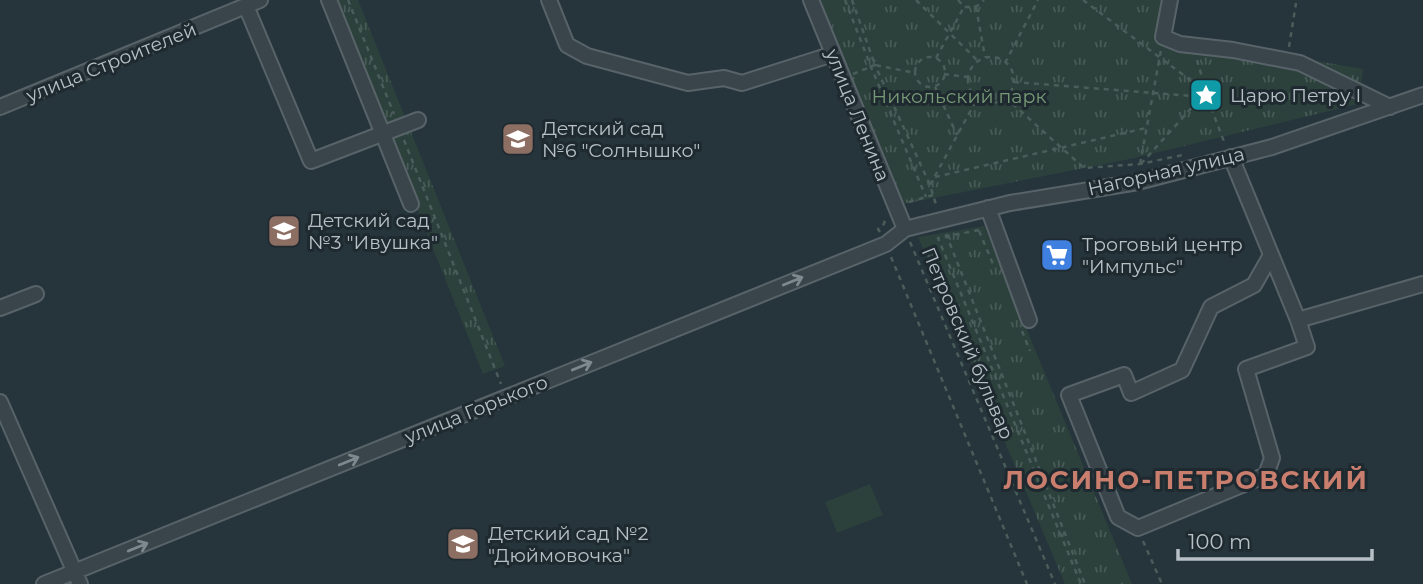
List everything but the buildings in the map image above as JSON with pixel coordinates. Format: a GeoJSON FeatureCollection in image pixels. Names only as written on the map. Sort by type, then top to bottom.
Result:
{"type":"FeatureCollection","features":[{"type":"Feature","properties":{"kind":"street","name":"улица Строителей"},"geometry":{"type":"LineString","coordinates":[[0,107],[260,0]]}},
{"type":"Feature","properties":{"kind":"street"},"geometry":{"type":"LineString","coordinates":[[329,0],[411,204]]}},
{"type":"Feature","properties":{"kind":"street"},"geometry":{"type":"LineString","coordinates":[[549,0],[567,45],[577,51],[688,83],[724,78],[742,83],[832,54]]}},
{"type":"Feature","properties":{"kind":"street","name":"улица Ленина"},"geometry":{"type":"LineString","coordinates":[[811,0],[905,229]]}},
{"type":"Feature","properties":{"kind":"street"},"geometry":{"type":"LineString","coordinates":[[1170,0],[1163,37],[1180,44],[1233,50],[1300,63],[1390,107]]}},
{"type":"Feature","properties":{"kind":"street"},"geometry":{"type":"LineString","coordinates":[[246,6],[311,161],[418,121]]}},
{"type":"Feature","properties":{"kind":"street","name":"Нагорная улица"},"geometry":{"type":"LineString","coordinates":[[905,229],[988,208],[1138,182],[1231,158],[1272,147],[1423,95]]}},
{"type":"Feature","properties":{"kind":"street"},"geometry":{"type":"LineString","coordinates":[[1231,158],[1298,320],[1307,347],[1246,369],[1272,458],[1266,475],[1138,528],[1118,517],[1069,395],[1124,375],[1131,393],[1182,370],[1211,307],[1254,285],[1271,256]]}},
{"type":"Feature","properties":{"kind":"street"},"geometry":{"type":"LineString","coordinates":[[988,208],[1029,320]]}},
{"type":"Feature","properties":{"kind":"street","name":"улица Горького"},"geometry":{"type":"LineString","coordinates":[[44,584],[77,578],[506,397],[886,244],[905,229]]}},
{"type":"Feature","properties":{"kind":"street"},"geometry":{"type":"LineString","coordinates":[[1298,320],[1423,284]]}},
{"type":"Feature","properties":{"kind":"street"},"geometry":{"type":"LineString","coordinates":[[0,308],[36,295]]}},
{"type":"Feature","properties":{"kind":"street"},"geometry":{"type":"LineString","coordinates":[[0,402],[77,578]]}},
{"type":"Feature","properties":{"kind":"path"},"geometry":{"type":"LineString","coordinates":[[348,0],[506,397]]}},
{"type":"Feature","properties":{"kind":"path"},"geometry":{"type":"LineString","coordinates":[[845,0],[926,197]]}},
{"type":"Feature","properties":{"kind":"path"},"geometry":{"type":"LineString","coordinates":[[852,0],[873,66],[930,185],[946,236],[1083,584]]}},
{"type":"Feature","properties":{"kind":"path"},"geometry":{"type":"LineString","coordinates":[[916,0],[978,61]]}},
{"type":"Feature","properties":{"kind":"path"},"geometry":{"type":"LineString","coordinates":[[958,0],[964,6],[976,7],[984,0]]}},
{"type":"Feature","properties":{"kind":"path"},"geometry":{"type":"LineString","coordinates":[[1005,63],[1038,0]]}},
{"type":"Feature","properties":{"kind":"path"},"geometry":{"type":"LineString","coordinates":[[1083,0],[1198,86]]}},
{"type":"Feature","properties":{"kind":"path"},"geometry":{"type":"LineString","coordinates":[[1287,61],[1296,3]]}},
{"type":"Feature","properties":{"kind":"path"},"geometry":{"type":"LineString","coordinates":[[936,58],[964,6]]}},
{"type":"Feature","properties":{"kind":"path"},"geometry":{"type":"LineString","coordinates":[[976,7],[985,57]]}},
{"type":"Feature","properties":{"kind":"path"},"geometry":{"type":"LineString","coordinates":[[1138,182],[1163,37]]}},
{"type":"Feature","properties":{"kind":"path"},"geometry":{"type":"LineString","coordinates":[[1193,45],[1204,84]]}},
{"type":"Feature","properties":{"kind":"path"},"geometry":{"type":"LineString","coordinates":[[924,57],[936,58],[945,67],[944,79],[935,88],[923,87],[915,78],[915,66],[924,57]]}},
{"type":"Feature","properties":{"kind":"path"},"geometry":{"type":"LineString","coordinates":[[985,57],[1000,58],[1005,63],[1011,68],[1014,82],[1008,95],[996,102],[982,101],[971,92],[967,77],[973,64],[985,57]]}},
{"type":"Feature","properties":{"kind":"path"},"geometry":{"type":"LineString","coordinates":[[850,75],[873,66],[915,73]]}},
{"type":"Feature","properties":{"kind":"path"},"geometry":{"type":"LineString","coordinates":[[944,74],[967,77]]}},
{"type":"Feature","properties":{"kind":"path"},"geometry":{"type":"LineString","coordinates":[[1014,82],[1192,96]]}},
{"type":"Feature","properties":{"kind":"path"},"geometry":{"type":"LineString","coordinates":[[1204,84],[1213,86],[1218,93],[1217,102],[1211,108],[1202,109],[1195,104],[1192,96],[1198,86],[1204,84]]}},
{"type":"Feature","properties":{"kind":"path"},"geometry":{"type":"LineString","coordinates":[[935,88],[957,136]]}},
{"type":"Feature","properties":{"kind":"path"},"geometry":{"type":"LineString","coordinates":[[1005,97],[1084,168],[1140,164],[1189,154]]}},
{"type":"Feature","properties":{"kind":"path"},"geometry":{"type":"LineString","coordinates":[[930,185],[978,98]]}},
{"type":"Feature","properties":{"kind":"path"},"geometry":{"type":"LineString","coordinates":[[1140,164],[1195,104]]}},
{"type":"Feature","properties":{"kind":"path"},"geometry":{"type":"LineString","coordinates":[[1211,108],[1231,158]]}},
{"type":"Feature","properties":{"kind":"path"},"geometry":{"type":"LineString","coordinates":[[935,177],[1146,128]]}},
{"type":"Feature","properties":{"kind":"path","name":"Петровский бульвар"},"geometry":{"type":"LineString","coordinates":[[905,229],[1055,584]]}},
{"type":"Feature","properties":{"kind":"path"},"geometry":{"type":"LineString","coordinates":[[979,230],[938,238],[1083,584]]}},
{"type":"Feature","properties":{"kind":"path"},"geometry":{"type":"LineString","coordinates":[[886,244],[1027,584]]}},
{"type":"Feature","properties":{"kind":"path"},"geometry":{"type":"LineString","coordinates":[[1138,528],[1162,584]]}},
{"type":"Feature","properties":{"kind":"green space"},"geometry":{"type":"Polygon","coordinates":[[[334,0],[358,0],[505,366],[483,374],[334,0]]]}},
{"type":"Feature","properties":{"kind":"green space","name":"Никольский парк"},"geometry":{"type":"Polygon","coordinates":[[[816,0],[1176,0],[1170,36],[1363,69],[1358,104],[1130,159],[903,204],[816,0]]]}},
{"type":"Feature","properties":{"kind":"green space"},"geometry":{"type":"Polygon","coordinates":[[[984,226],[1132,584],[1065,584],[918,237],[984,226]]]}},
{"type":"Feature","properties":{"kind":"green space"},"geometry":{"type":"Polygon","coordinates":[[[870,484],[883,515],[837,533],[825,502],[870,484]]]}},
{"type":"Feature","properties":{"kind":"place","name":"Царю Петру I"},"geometry":{"type":"Point","coordinates":[1206,95]}},
{"type":"Feature","properties":{"kind":"place","name":"Детский сад №6 \"Солнышко\""},"geometry":{"type":"Point","coordinates":[518,139]}},
{"type":"Feature","properties":{"kind":"place","name":"Детский сад №3 \"Ивушка\""},"geometry":{"type":"Point","coordinates":[284,231]}},
{"type":"Feature","properties":{"kind":"place","name":"Троговый центр \"Импульс\""},"geometry":{"type":"Point","coordinates":[1057,255]}},
{"type":"Feature","properties":{"kind":"place","name":"Детский сад №2 \"Дюймовочка\""},"geometry":{"type":"Point","coordinates":[463,544]}},
{"type":"Feature","properties":{"kind":"district","name":"ЛОСИНО-ПЕТРОВСКИЙ"},"geometry":{"type":"Point","coordinates":[1186,480]}}]}
